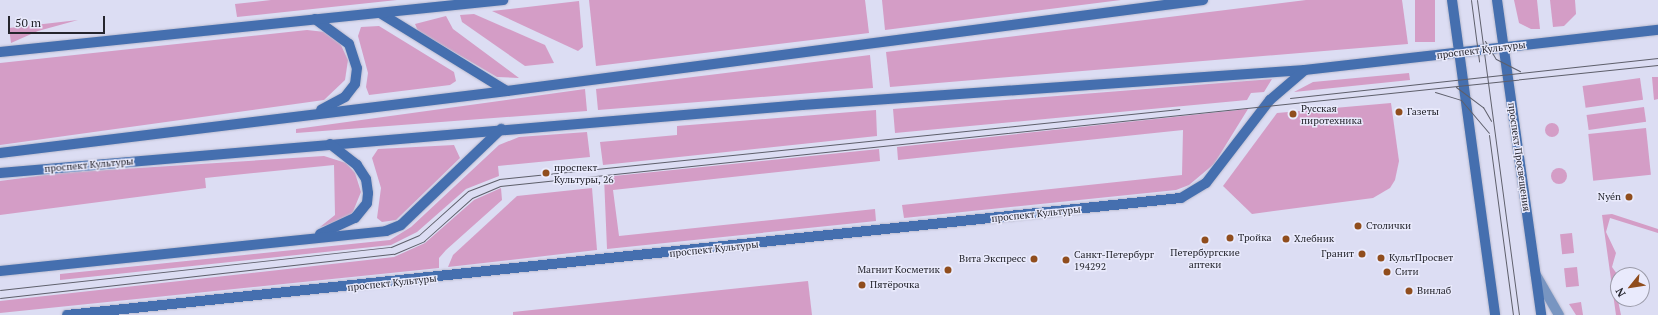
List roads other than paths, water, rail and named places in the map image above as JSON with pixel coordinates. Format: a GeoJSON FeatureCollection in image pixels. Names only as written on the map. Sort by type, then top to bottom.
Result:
{"type":"FeatureCollection","features":[{"type":"Feature","properties":{"kind":"main road"},"geometry":{"type":"LineString","coordinates":[[0,52],[504,0]]}},
{"type":"Feature","properties":{"kind":"main road"},"geometry":{"type":"LineString","coordinates":[[0,153],[507,92],[1203,0]]}},
{"type":"Feature","properties":{"kind":"main road"},"geometry":{"type":"LineString","coordinates":[[1452,0],[1495,315]]}},
{"type":"Feature","properties":{"kind":"main road","name":"проспект Просвещения"},"geometry":{"type":"LineString","coordinates":[[1497,0],[1541,315]]}},
{"type":"Feature","properties":{"kind":"main road"},"geometry":{"type":"LineString","coordinates":[[380,13],[507,92]]}},
{"type":"Feature","properties":{"kind":"main road"},"geometry":{"type":"LineString","coordinates":[[301,116],[336,104],[349,93],[357,76],[349,44],[315,19]]}},
{"type":"Feature","properties":{"kind":"main road","name":"проспект Культуры"},"geometry":{"type":"LineString","coordinates":[[0,173],[501,129],[1305,70],[1658,30]]}},
{"type":"Feature","properties":{"kind":"main road","name":"проспект Культуры"},"geometry":{"type":"LineString","coordinates":[[67,315],[1181,198],[1206,183],[1270,100],[1305,70]]}},
{"type":"Feature","properties":{"kind":"main road"},"geometry":{"type":"LineString","coordinates":[[0,271],[386,231],[401,225],[501,129]]}},
{"type":"Feature","properties":{"kind":"main road"},"geometry":{"type":"LineString","coordinates":[[307,239],[342,226],[355,218],[367,203],[366,180],[346,154],[330,144]]}},
{"type":"Feature","properties":{"kind":"street"},"geometry":{"type":"LineString","coordinates":[[1535,274],[1559,315]]}},
{"type":"Feature","properties":{"kind":"tram line"},"geometry":{"type":"LineString","coordinates":[[1471,0],[1479,61]]}},
{"type":"Feature","properties":{"kind":"tram line"},"geometry":{"type":"LineString","coordinates":[[1477,0],[1519,315]]}},
{"type":"Feature","properties":{"kind":"tram line"},"geometry":{"type":"LineString","coordinates":[[1485,41],[1496,59],[1520,71]]}},
{"type":"Feature","properties":{"kind":"tram line"},"geometry":{"type":"LineString","coordinates":[[1290,98],[1658,58]]}},
{"type":"Feature","properties":{"kind":"tram line"},"geometry":{"type":"LineString","coordinates":[[0,298],[394,254],[424,241],[472,198],[500,186],[1658,65]]}},
{"type":"Feature","properties":{"kind":"tram line"},"geometry":{"type":"LineString","coordinates":[[1456,87],[1483,107],[1491,121]]}},
{"type":"Feature","properties":{"kind":"tram line"},"geometry":{"type":"LineString","coordinates":[[1435,92],[1461,100],[1489,133]]}},
{"type":"Feature","properties":{"kind":"tram line"},"geometry":{"type":"LineString","coordinates":[[0,290],[391,247],[419,235],[468,191],[499,179],[1179,109]]}},
{"type":"Feature","properties":{"kind":"tram line"},"geometry":{"type":"LineString","coordinates":[[1489,135],[1513,315]]}},
{"type":"Feature","properties":{"kind":"place","name":"Газеты"},"geometry":{"type":"Point","coordinates":[1399,112]}},
{"type":"Feature","properties":{"kind":"place","name":"Русская пиротехника"},"geometry":{"type":"Point","coordinates":[1293,114]}},
{"type":"Feature","properties":{"kind":"place","name":"проспект Культуры, 26"},"geometry":{"type":"Point","coordinates":[546,173]}},
{"type":"Feature","properties":{"kind":"place","name":"Nyén"},"geometry":{"type":"Point","coordinates":[1629,197]}},
{"type":"Feature","properties":{"kind":"place","name":"Столички"},"geometry":{"type":"Point","coordinates":[1358,226]}},
{"type":"Feature","properties":{"kind":"place","name":"Тройка"},"geometry":{"type":"Point","coordinates":[1230,238]}},
{"type":"Feature","properties":{"kind":"place","name":"Хлебник"},"geometry":{"type":"Point","coordinates":[1286,239]}},
{"type":"Feature","properties":{"kind":"place","name":"Петербургские аптеки"},"geometry":{"type":"Point","coordinates":[1205,240]}},
{"type":"Feature","properties":{"kind":"place","name":"Гранит"},"geometry":{"type":"Point","coordinates":[1362,254]}},
{"type":"Feature","properties":{"kind":"place","name":"КультПросвет"},"geometry":{"type":"Point","coordinates":[1381,258]}},
{"type":"Feature","properties":{"kind":"place","name":"Вита Экспресс"},"geometry":{"type":"Point","coordinates":[1034,259]}},
{"type":"Feature","properties":{"kind":"place","name":"Санкт-Петербург 194292"},"geometry":{"type":"Point","coordinates":[1066,260]}},
{"type":"Feature","properties":{"kind":"place","name":"Магнит Косметик"},"geometry":{"type":"Point","coordinates":[948,270]}},
{"type":"Feature","properties":{"kind":"place","name":"Сити"},"geometry":{"type":"Point","coordinates":[1387,272]}},
{"type":"Feature","properties":{"kind":"place","name":"Пятёрочка"},"geometry":{"type":"Point","coordinates":[862,285]}},
{"type":"Feature","properties":{"kind":"place","name":"Винлаб"},"geometry":{"type":"Point","coordinates":[1409,291]}}]}
